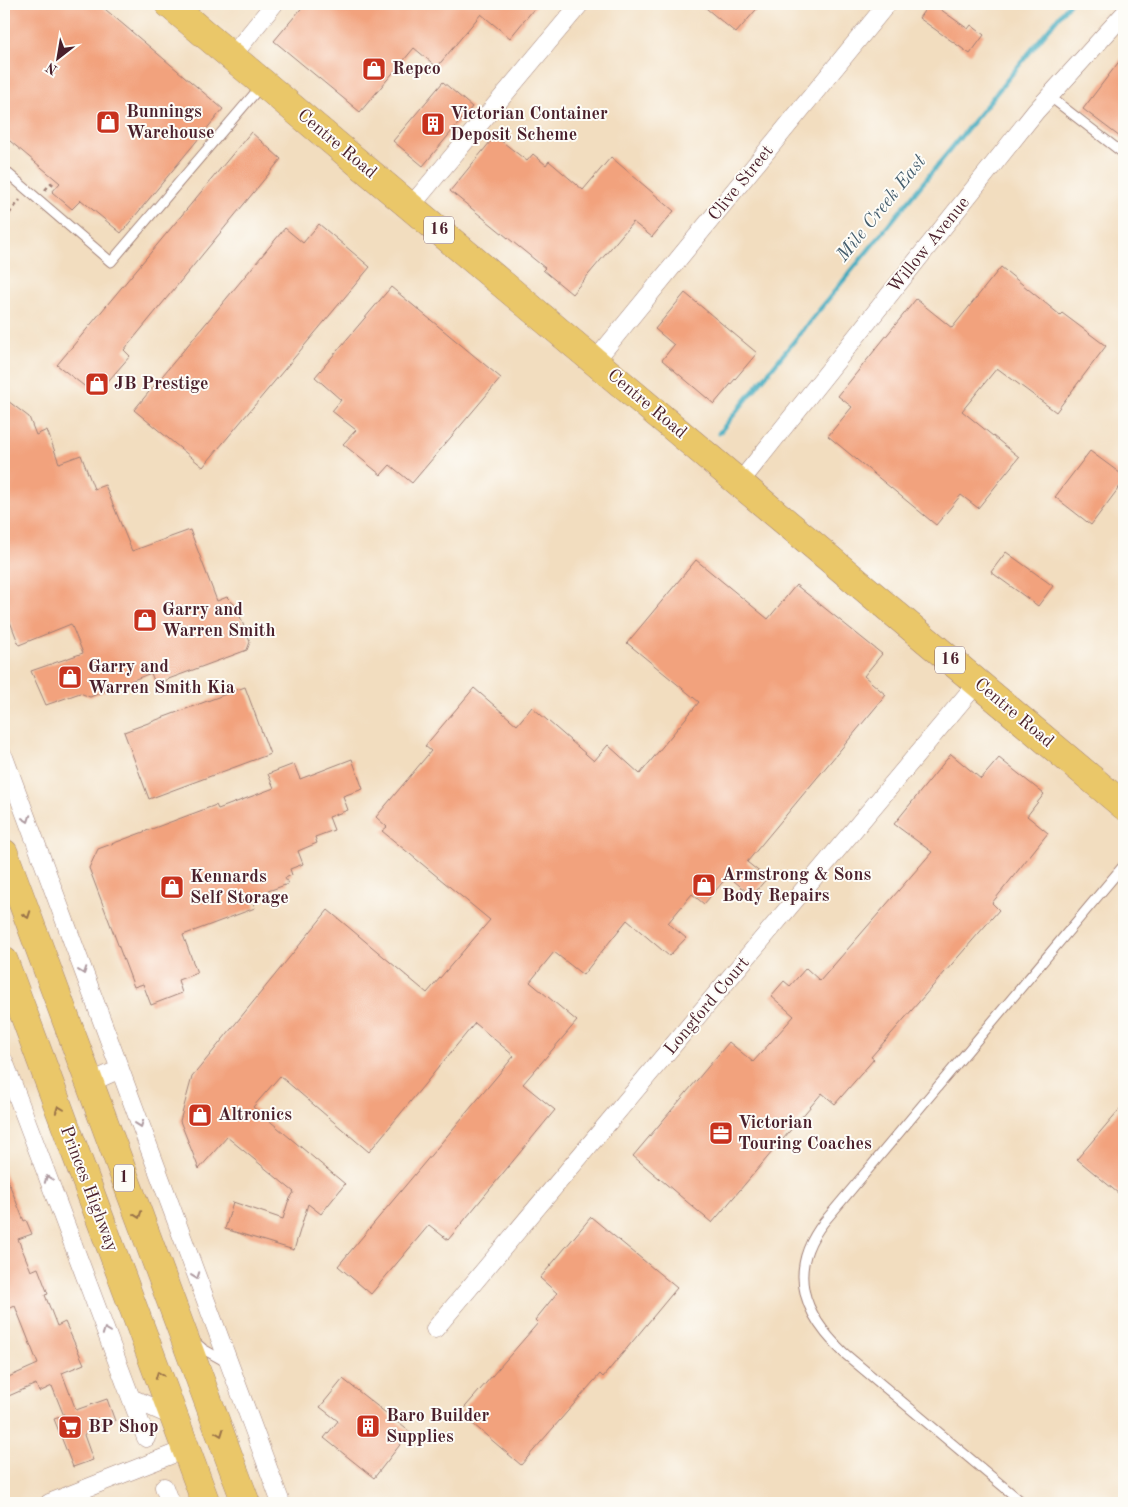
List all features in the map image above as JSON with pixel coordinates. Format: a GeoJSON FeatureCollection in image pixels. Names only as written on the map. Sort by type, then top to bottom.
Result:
{"type":"FeatureCollection","features":[{"type":"Feature","properties":{"kind":"main road","name":"Centre Road"},"geometry":{"type":"LineString","coordinates":[[169,4],[1124,806]]}},
{"type":"Feature","properties":{"kind":"main road","name":"Princes Highway"},"geometry":{"type":"LineString","coordinates":[[4,853],[246,1503]]}},
{"type":"Feature","properties":{"kind":"main road","name":"Princes Highway"},"geometry":{"type":"LineString","coordinates":[[4,961],[175,1418],[201,1499]]}},
{"type":"Feature","properties":{"kind":"main road"},"geometry":{"type":"LineString","coordinates":[[175,1418],[210,1406]]}},
{"type":"Feature","properties":{"kind":"street"},"geometry":{"type":"LineString","coordinates":[[232,56],[274,4]]}},
{"type":"Feature","properties":{"kind":"street"},"geometry":{"type":"LineString","coordinates":[[411,206],[580,4]]}},
{"type":"Feature","properties":{"kind":"street","name":"Clive Street"},"geometry":{"type":"LineString","coordinates":[[595,361],[878,7]]}},
{"type":"Feature","properties":{"kind":"street","name":"Willow Avenue"},"geometry":{"type":"LineString","coordinates":[[740,482],[1049,96],[1124,14]]}},
{"type":"Feature","properties":{"kind":"street","name":"Longford Court"},"geometry":{"type":"LineString","coordinates":[[436,1328],[977,683]]}},
{"type":"Feature","properties":{"kind":"street"},"geometry":{"type":"LineString","coordinates":[[5,763],[281,1503]]}},
{"type":"Feature","properties":{"kind":"street","name":"Princes Highway"},"geometry":{"type":"LineString","coordinates":[[4,1061],[146,1438]]}},
{"type":"Feature","properties":{"kind":"street"},"geometry":{"type":"LineString","coordinates":[[89,1083],[120,1069]]}},
{"type":"Feature","properties":{"kind":"street"},"geometry":{"type":"LineString","coordinates":[[210,1406],[240,1394]]}},
{"type":"Feature","properties":{"kind":"street"},"geometry":{"type":"LineString","coordinates":[[131,1398],[175,1418]]}},
{"type":"Feature","properties":{"kind":"street"},"geometry":{"type":"LineString","coordinates":[[49,1503],[186,1449]]}},
{"type":"Feature","properties":{"kind":"lane"},"geometry":{"type":"LineString","coordinates":[[4,170],[111,262],[264,82]]}},
{"type":"Feature","properties":{"kind":"lane"},"geometry":{"type":"LineString","coordinates":[[1049,96],[1124,154]]}},
{"type":"Feature","properties":{"kind":"lane"},"geometry":{"type":"LineString","coordinates":[[1023,1503],[844,1353],[821,1330],[809,1310],[806,1298],[804,1264],[813,1240],[824,1222],[1124,865]]}},
{"type":"Feature","properties":{"kind":"lane"},"geometry":{"type":"LineString","coordinates":[[179,1325],[203,1349],[228,1363]]}},
{"type":"Feature","properties":{"kind":"building","name":"Bunnings Warehouse"},"geometry":{"type":"Polygon","coordinates":[[[4,4],[99,4],[223,109],[121,233],[81,200],[72,209],[52,192],[60,183],[4,136],[4,4]]]}},
{"type":"Feature","properties":{"kind":"building"},"geometry":{"type":"Polygon","coordinates":[[[305,4],[538,4],[510,38],[481,14],[437,67],[414,48],[360,112],[274,41],[305,4]]]}},
{"type":"Feature","properties":{"kind":"building"},"geometry":{"type":"Polygon","coordinates":[[[701,4],[761,4],[736,33],[701,4]]]}},
{"type":"Feature","properties":{"kind":"building"},"geometry":{"type":"Polygon","coordinates":[[[929,4],[933,4],[968,29],[971,25],[984,35],[970,54],[919,18],[929,4]]]}},
{"type":"Feature","properties":{"kind":"building"},"geometry":{"type":"Polygon","coordinates":[[[1124,55],[1124,140],[1083,109],[1124,55]]]}},
{"type":"Feature","properties":{"kind":"building","name":"Victorian Container Deposit Scheme"},"geometry":{"type":"Polygon","coordinates":[[[443,82],[472,107],[423,166],[393,141],[443,82]]]}},
{"type":"Feature","properties":{"kind":"building"},"geometry":{"type":"Polygon","coordinates":[[[251,132],[281,159],[124,350],[130,356],[96,395],[57,365],[251,132]]]}},
{"type":"Feature","properties":{"kind":"building"},"geometry":{"type":"Polygon","coordinates":[[[495,136],[527,161],[533,154],[546,165],[549,161],[583,190],[611,157],[674,211],[652,237],[633,222],[572,294],[543,270],[545,268],[450,191],[495,136]]]}},
{"type":"Feature","properties":{"kind":"building"},"geometry":{"type":"Polygon","coordinates":[[[319,224],[370,267],[203,467],[134,410],[285,228],[303,243],[319,224]]]}},
{"type":"Feature","properties":{"kind":"building"},"geometry":{"type":"Polygon","coordinates":[[[1001,267],[1060,315],[1062,313],[1106,346],[1056,412],[997,368],[962,411],[1019,457],[978,508],[961,495],[936,525],[828,436],[852,407],[838,396],[916,299],[952,328],[1001,267]]]}},
{"type":"Feature","properties":{"kind":"building"},"geometry":{"type":"Polygon","coordinates":[[[391,287],[501,378],[412,483],[390,465],[381,475],[343,444],[356,430],[332,411],[341,400],[315,377],[391,287]]]}},
{"type":"Feature","properties":{"kind":"building"},"geometry":{"type":"Polygon","coordinates":[[[685,293],[757,353],[714,404],[662,360],[674,345],[655,329],[685,293]]]}},
{"type":"Feature","properties":{"kind":"building","name":"Garry and Warren Smith"},"geometry":{"type":"Polygon","coordinates":[[[4,398],[29,417],[36,435],[47,430],[59,463],[81,455],[94,489],[105,485],[132,551],[190,530],[217,601],[227,597],[236,606],[250,642],[247,650],[155,684],[151,673],[90,697],[80,693],[46,705],[31,671],[83,653],[71,624],[19,645],[4,606],[4,398]]]}},
{"type":"Feature","properties":{"kind":"building"},"geometry":{"type":"Polygon","coordinates":[[[1090,451],[1124,476],[1124,481],[1091,525],[1055,497],[1090,451]]]}},
{"type":"Feature","properties":{"kind":"building"},"geometry":{"type":"Polygon","coordinates":[[[1006,552],[1053,586],[1038,606],[991,572],[1006,552]]]}},
{"type":"Feature","properties":{"kind":"building"},"geometry":{"type":"Polygon","coordinates":[[[696,560],[768,619],[796,585],[882,654],[864,676],[886,695],[747,862],[767,878],[752,896],[728,876],[704,904],[692,894],[668,923],[686,938],[669,956],[627,920],[583,975],[554,952],[530,982],[577,1021],[523,1084],[555,1110],[448,1240],[429,1225],[371,1294],[338,1266],[514,1056],[475,1023],[369,1152],[280,1076],[253,1107],[345,1184],[321,1214],[308,1204],[294,1250],[225,1229],[233,1202],[283,1219],[288,1202],[294,1192],[227,1137],[199,1169],[180,1121],[192,1077],[328,910],[427,993],[490,920],[382,831],[387,827],[376,817],[431,751],[425,746],[474,688],[517,725],[532,707],[594,761],[608,745],[640,774],[699,702],[627,643],[696,560]]]}},
{"type":"Feature","properties":{"kind":"building"},"geometry":{"type":"Polygon","coordinates":[[[245,687],[270,754],[149,799],[124,732],[245,687]]]}},
{"type":"Feature","properties":{"kind":"building"},"geometry":{"type":"Polygon","coordinates":[[[951,754],[981,779],[999,758],[1044,794],[1027,816],[1048,833],[992,903],[999,910],[871,1057],[874,1059],[835,1104],[822,1093],[712,1223],[633,1156],[729,1042],[753,1062],[794,1016],[771,996],[784,981],[790,986],[806,968],[820,981],[932,852],[894,824],[951,754]]]}},
{"type":"Feature","properties":{"kind":"building","name":"Kennards Self Storage"},"geometry":{"type":"Polygon","coordinates":[[[352,759],[363,789],[343,796],[348,810],[329,817],[334,830],[315,837],[317,843],[298,851],[303,864],[290,869],[292,875],[285,878],[288,884],[251,897],[255,908],[183,935],[197,973],[178,980],[182,993],[151,1005],[143,984],[134,987],[89,868],[98,849],[216,805],[218,809],[274,788],[268,774],[294,764],[300,779],[352,759]]]}},
{"type":"Feature","properties":{"kind":"building"},"geometry":{"type":"Polygon","coordinates":[[[1124,1104],[1124,1198],[1077,1159],[1124,1104]]]}},
{"type":"Feature","properties":{"kind":"building"},"geometry":{"type":"Polygon","coordinates":[[[4,1171],[24,1221],[26,1220],[32,1234],[18,1239],[31,1271],[38,1268],[48,1294],[45,1295],[57,1326],[65,1322],[84,1364],[62,1373],[76,1410],[107,1399],[115,1421],[86,1432],[84,1435],[93,1460],[73,1467],[54,1419],[64,1416],[52,1386],[39,1392],[36,1384],[4,1398],[4,1379],[38,1364],[15,1306],[4,1311],[4,1171]]]}},
{"type":"Feature","properties":{"kind":"building"},"geometry":{"type":"Polygon","coordinates":[[[591,1217],[677,1288],[603,1377],[600,1374],[521,1465],[460,1413],[538,1323],[535,1320],[557,1293],[540,1278],[591,1217]]]}},
{"type":"Feature","properties":{"kind":"building","name":"Baro Builder Supplies"},"geometry":{"type":"Polygon","coordinates":[[[343,1379],[410,1432],[374,1478],[324,1438],[338,1421],[320,1407],[343,1379]]]}},
{"type":"Feature","properties":{"kind":"waterway","name":"Mile Creek East"},"geometry":{"type":"LineString","coordinates":[[719,433],[1069,4]]}},
{"type":"Feature","properties":{"kind":"place","name":"Repco"},"geometry":{"type":"Point","coordinates":[374,69]}},
{"type":"Feature","properties":{"kind":"place","name":"Bunnings Warehouse"},"geometry":{"type":"Point","coordinates":[108,122]}},
{"type":"Feature","properties":{"kind":"place","name":"Victorian Container Deposit Scheme"},"geometry":{"type":"Point","coordinates":[433,124]}},
{"type":"Feature","properties":{"kind":"place","name":"JB Prestige"},"geometry":{"type":"Point","coordinates":[97,384]}},
{"type":"Feature","properties":{"kind":"place","name":"Garry and Warren Smith"},"geometry":{"type":"Point","coordinates":[145,620]}},
{"type":"Feature","properties":{"kind":"place","name":"Garry and Warren Smith Kia"},"geometry":{"type":"Point","coordinates":[70,677]}},
{"type":"Feature","properties":{"kind":"place","name":"Armstrong & Sons Body Repairs"},"geometry":{"type":"Point","coordinates":[704,885]}},
{"type":"Feature","properties":{"kind":"place","name":"Kennards Self Storage"},"geometry":{"type":"Point","coordinates":[172,887]}},
{"type":"Feature","properties":{"kind":"place","name":"Altronics"},"geometry":{"type":"Point","coordinates":[200,1115]}},
{"type":"Feature","properties":{"kind":"place","name":"Victorian Touring Coaches"},"geometry":{"type":"Point","coordinates":[721,1133]}},
{"type":"Feature","properties":{"kind":"place","name":"Baro Builder Supplies"},"geometry":{"type":"Point","coordinates":[368,1426]}},
{"type":"Feature","properties":{"kind":"place","name":"BP Shop"},"geometry":{"type":"Point","coordinates":[70,1427]}}]}
